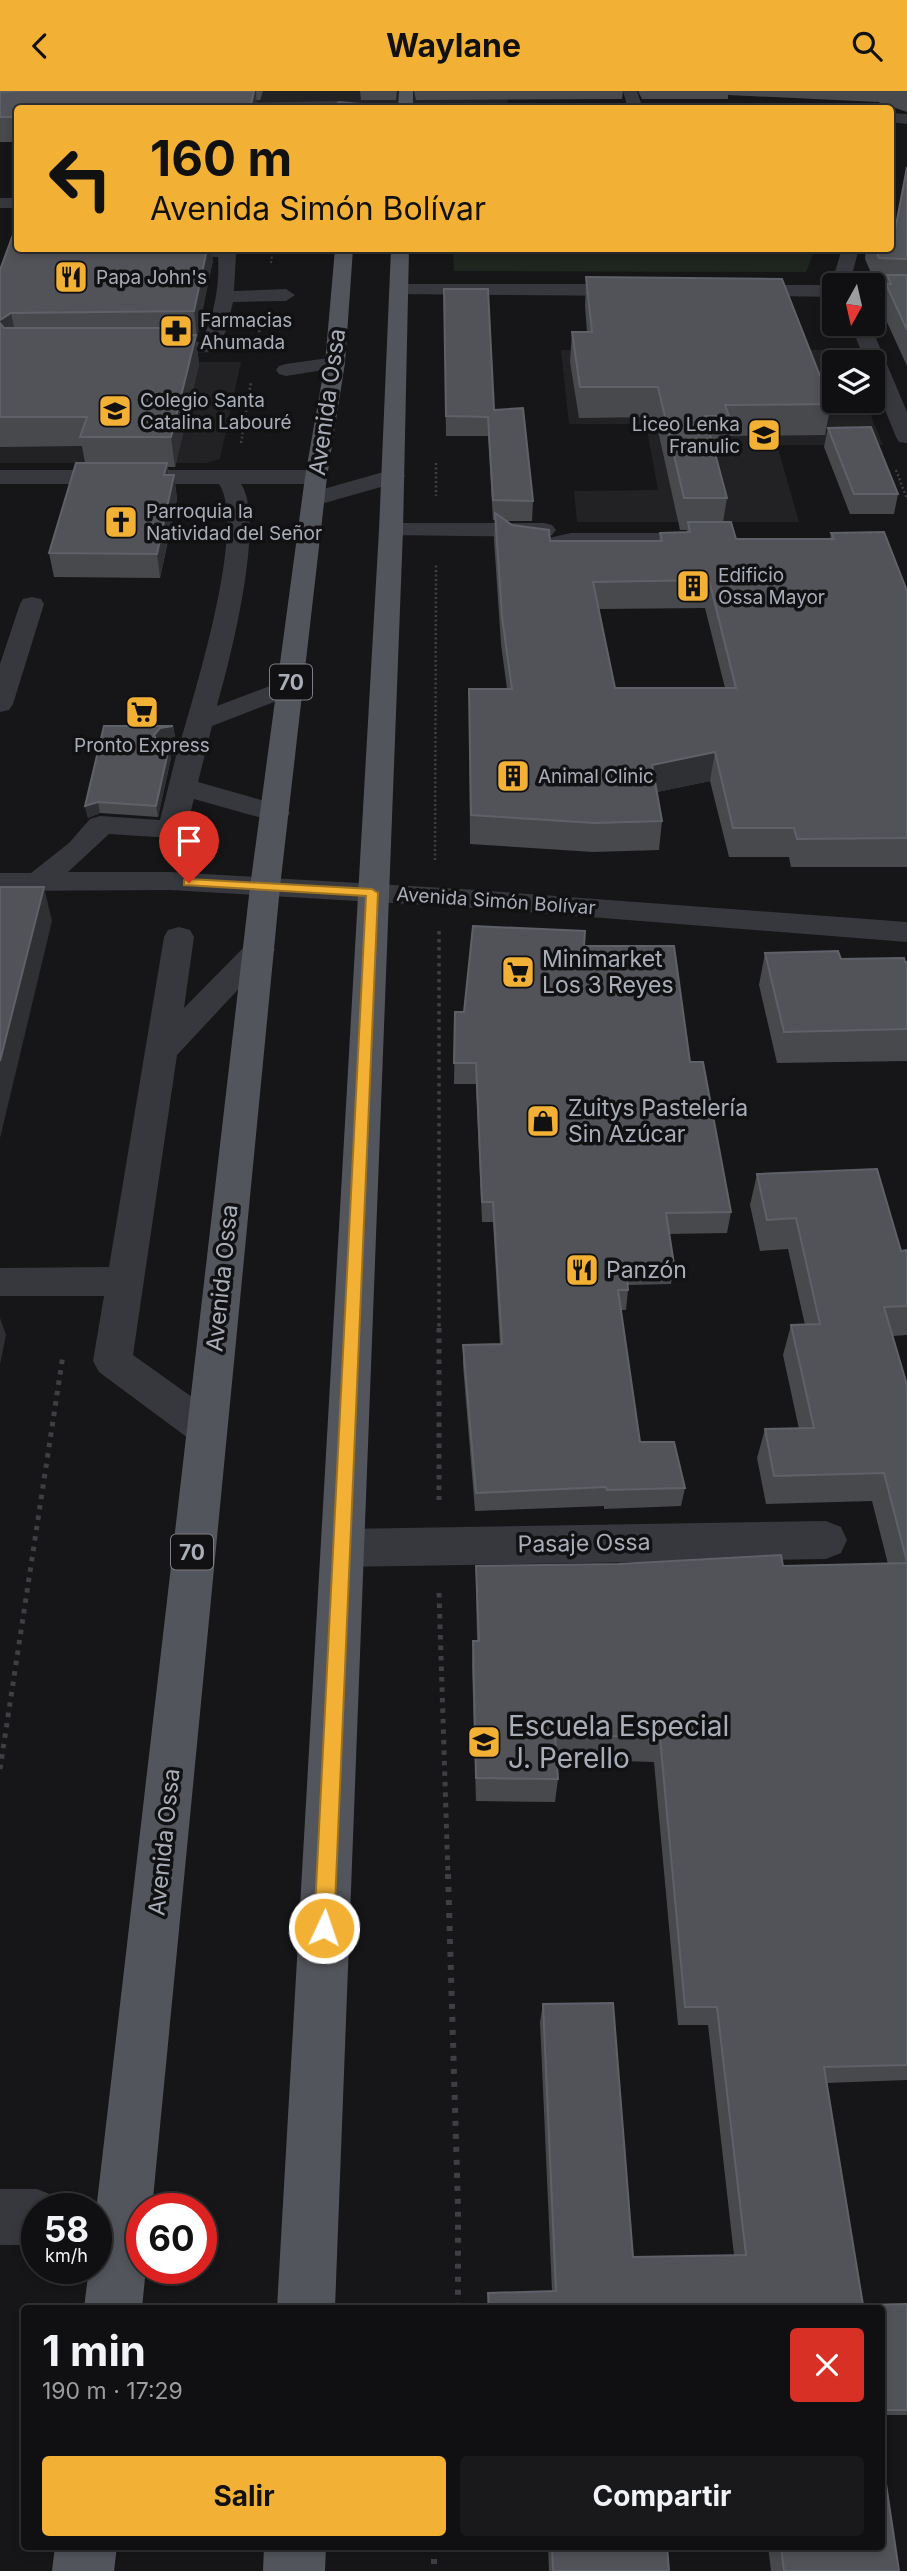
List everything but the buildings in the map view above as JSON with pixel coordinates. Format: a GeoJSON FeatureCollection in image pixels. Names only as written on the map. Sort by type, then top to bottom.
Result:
{"type":"FeatureCollection","features":[{"type":"Feature","properties":{"kind":"main road"},"geometry":{"type":"LineString","coordinates":[[340,101],[362,105]]}},
{"type":"Feature","properties":{"kind":"main road","name":"Avenida Ossa"},"geometry":{"type":"LineString","coordinates":[[112,2202],[206,1429],[265,887],[315,488],[335,363],[344,252]]}},
{"type":"Feature","properties":{"kind":"main road"},"geometry":{"type":"LineString","coordinates":[[306,2305],[394,476],[400,252]]}},
{"type":"Feature","properties":{"kind":"main road","name":"Avenida Ossa"},"geometry":{"type":"LineString","coordinates":[[112,2278],[113,2305]]}},
{"type":"Feature","properties":{"kind":"main road"},"geometry":{"type":"LineString","coordinates":[[83,2571],[86,2550]]}},
{"type":"Feature","properties":{"kind":"main road"},"geometry":{"type":"LineString","coordinates":[[294,2571],[295,2550]]}},
{"type":"Feature","properties":{"kind":"street"},"geometry":{"type":"LineString","coordinates":[[235,105],[340,101]]}},
{"type":"Feature","properties":{"kind":"street"},"geometry":{"type":"LineString","coordinates":[[122,350],[207,348],[214,342],[223,296],[227,254],[222,252]]}},
{"type":"Feature","properties":{"kind":"street"},"geometry":{"type":"LineString","coordinates":[[843,273],[849,252]]}},
{"type":"Feature","properties":{"kind":"street"},"geometry":{"type":"LineString","coordinates":[[398,290],[653,290]]}},
{"type":"Feature","properties":{"kind":"street"},"geometry":{"type":"LineString","coordinates":[[720,291],[822,291]]}},
{"type":"Feature","properties":{"kind":"street"},"geometry":{"type":"LineString","coordinates":[[886,291],[907,291]]}},
{"type":"Feature","properties":{"kind":"street"},"geometry":{"type":"LineString","coordinates":[[223,296],[286,295]]}},
{"type":"Feature","properties":{"kind":"street"},"geometry":{"type":"LineString","coordinates":[[286,370],[335,363]]}},
{"type":"Feature","properties":{"kind":"street"},"geometry":{"type":"LineString","coordinates":[[885,376],[907,376]]}},
{"type":"Feature","properties":{"kind":"street"},"geometry":{"type":"LineString","coordinates":[[885,385],[907,437]]}},
{"type":"Feature","properties":{"kind":"street"},"geometry":{"type":"LineString","coordinates":[[0,477],[226,477],[271,469],[315,488],[394,476]]}},
{"type":"Feature","properties":{"kind":"street"},"geometry":{"type":"LineString","coordinates":[[170,881],[172,829],[184,786],[188,739],[222,643],[236,561],[238,495],[226,477]]}},
{"type":"Feature","properties":{"kind":"street"},"geometry":{"type":"LineString","coordinates":[[391,530],[605,530]]}},
{"type":"Feature","properties":{"kind":"street"},"geometry":{"type":"LineString","coordinates":[[503,530],[515,544],[535,548],[571,540],[732,540]]}},
{"type":"Feature","properties":{"kind":"street"},"geometry":{"type":"LineString","coordinates":[[0,704],[32,604]]}},
{"type":"Feature","properties":{"kind":"street"},"geometry":{"type":"LineString","coordinates":[[188,739],[291,686]]}},
{"type":"Feature","properties":{"kind":"street"},"geometry":{"type":"LineString","coordinates":[[184,786],[276,813]]}},
{"type":"Feature","properties":{"kind":"street"},"geometry":{"type":"LineString","coordinates":[[38,882],[79,849],[100,826],[172,829]]}},
{"type":"Feature","properties":{"kind":"street","name":"Avenida Simón Bolívar"},"geometry":{"type":"LineString","coordinates":[[0,882],[170,881],[437,896],[907,932]]}},
{"type":"Feature","properties":{"kind":"street"},"geometry":{"type":"LineString","coordinates":[[179,937],[113,1361],[206,1429]]}},
{"type":"Feature","properties":{"kind":"street"},"geometry":{"type":"LineString","coordinates":[[160,1053],[259,950]]}},
{"type":"Feature","properties":{"kind":"street"},"geometry":{"type":"LineString","coordinates":[[0,1282],[124,1281]]}},
{"type":"Feature","properties":{"kind":"street","name":"Pasaje Ossa"},"geometry":{"type":"LineString","coordinates":[[342,1548],[826,1540]]}},
{"type":"Feature","properties":{"kind":"street"},"geometry":{"type":"LineString","coordinates":[[0,2217],[21,2217]]}},
{"type":"Feature","properties":{"kind":"path"},"geometry":{"type":"LineString","coordinates":[[436,449],[439,1638],[458,2207],[458,2305]]}},
{"type":"Feature","properties":{"kind":"path"},"geometry":{"type":"LineString","coordinates":[[434,2550],[434,2571]]}},
{"type":"Feature","properties":{"kind":"shaded area"},"geometry":{"type":"Polygon","coordinates":[[[0,91],[506,91],[508,105],[14,105],[14,108],[0,108],[0,91]]]}},
{"type":"Feature","properties":{"kind":"shaded area"},"geometry":{"type":"Polygon","coordinates":[[[453,252],[814,252],[806,272],[454,271],[453,252]]]}},
{"type":"Feature","properties":{"kind":"shaded area","name":"Liceo Lenka Franulic"},"geometry":{"type":"Polygon","coordinates":[[[561,350],[822,350],[822,413],[870,413],[883,445],[777,445],[799,522],[577,522],[574,491],[658,490],[646,424],[569,424],[561,350]]]}},
{"type":"Feature","properties":{"kind":"shaded area","name":"Colegio Santa Catalina Labouré"},"geometry":{"type":"Polygon","coordinates":[[[0,362],[241,362],[220,459],[206,463],[0,463],[0,362]]]}},
{"type":"Feature","properties":{"kind":"place","name":"Papa John's"},"geometry":{"type":"Point","coordinates":[71,277]}},
{"type":"Feature","properties":{"kind":"place","name":"Farmacias Ahumada"},"geometry":{"type":"Point","coordinates":[176,331]}},
{"type":"Feature","properties":{"kind":"place","name":"Colegio Santa Catalina Labouré"},"geometry":{"type":"Point","coordinates":[115,411]}},
{"type":"Feature","properties":{"kind":"place","name":"Liceo Lenka Franulic"},"geometry":{"type":"Point","coordinates":[764,435]}},
{"type":"Feature","properties":{"kind":"place","name":"Parroquia la Natividad del Señor"},"geometry":{"type":"Point","coordinates":[121,522]}},
{"type":"Feature","properties":{"kind":"place","name":"Edificio Ossa Mayor"},"geometry":{"type":"Point","coordinates":[693,586]}},
{"type":"Feature","properties":{"kind":"place","name":"Pronto Express"},"geometry":{"type":"Point","coordinates":[142,712]}},
{"type":"Feature","properties":{"kind":"place","name":"Animal Clinic"},"geometry":{"type":"Point","coordinates":[513,776]}},
{"type":"Feature","properties":{"kind":"place","name":"Minimarket Los 3 Reyes"},"geometry":{"type":"Point","coordinates":[518,972]}},
{"type":"Feature","properties":{"kind":"place","name":"Zuitys Pastelería Sin Azúcar"},"geometry":{"type":"Point","coordinates":[543,1121]}},
{"type":"Feature","properties":{"kind":"place","name":"Panzón"},"geometry":{"type":"Point","coordinates":[582,1270]}},
{"type":"Feature","properties":{"kind":"place","name":"Escuela Especial J. Perello"},"geometry":{"type":"Point","coordinates":[484,1742]}},
{"type":"Feature","properties":{"kind":"route"},"geometry":{"type":"LineString","coordinates":[[189,883],[372,893],[324,1928]]}}]}
